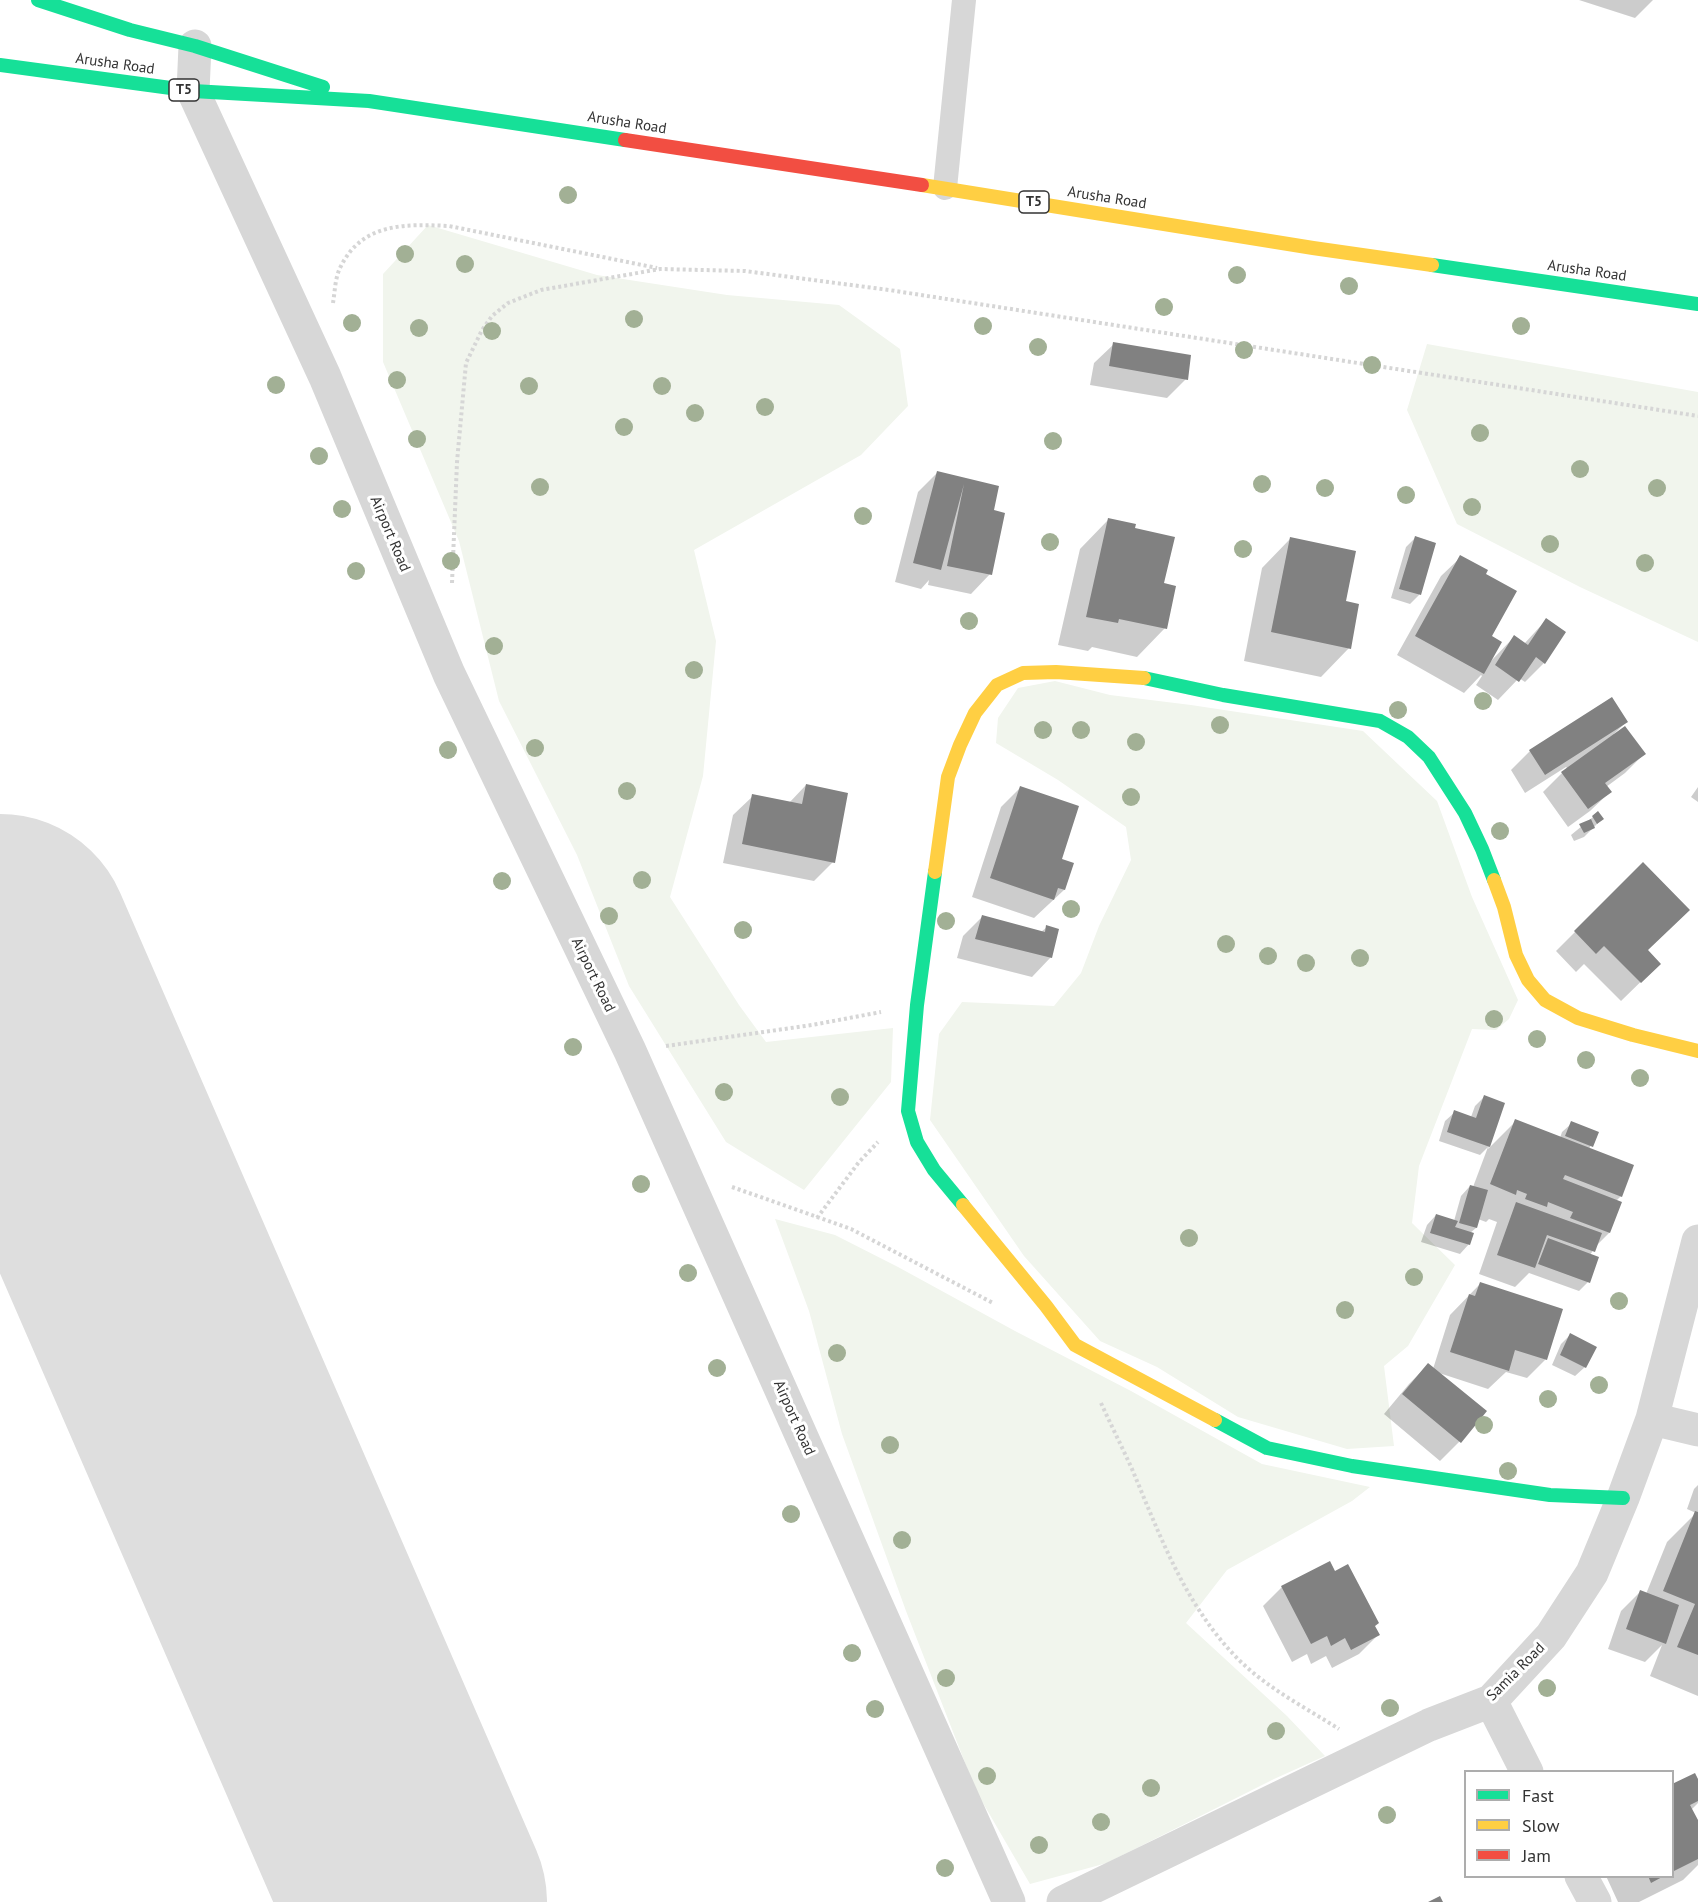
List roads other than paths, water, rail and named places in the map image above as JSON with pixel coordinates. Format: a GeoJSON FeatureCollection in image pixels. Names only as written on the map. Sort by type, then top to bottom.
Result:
{"type":"FeatureCollection","features":[{"type":"Feature","properties":{"kind":"main road","name":"Arusha Road"},"geometry":{"type":"LineString","coordinates":[[38,0],[130,30],[195,46],[369,101]]}},
{"type":"Feature","properties":{"kind":"main road","name":"Arusha Road"},"geometry":{"type":"LineString","coordinates":[[0,64],[193,91],[369,101],[945,188],[1313,248],[1698,304]]}},
{"type":"Feature","properties":{"kind":"main road"},"geometry":{"type":"LineString","coordinates":[[1623,1498],[1550,1495],[1352,1466],[1267,1448],[1075,1346],[1046,1306],[934,1170],[917,1142],[908,1111],[917,1005],[948,777],[960,744],[985,698],[997,685],[1023,673],[1080,673],[1138,677],[1223,695],[1380,722],[1408,737],[1429,757],[1465,813],[1482,849],[1504,908],[1516,955],[1528,980],[1545,1000],[1578,1018],[1633,1035],[1698,1051]]}},
{"type":"Feature","properties":{"kind":"street","name":"Airport Road"},"geometry":{"type":"LineString","coordinates":[[195,46],[193,91],[325,377],[449,674],[630,1051],[684,1169],[1009,1902]]}},
{"type":"Feature","properties":{"kind":"street","name":"Samia Road"},"geometry":{"type":"LineString","coordinates":[[1063,1902],[1429,1725],[1491,1701],[1551,1636],[1592,1573],[1652,1419],[1698,1241]]}},
{"type":"Feature","properties":{"kind":"street"},"geometry":{"type":"LineString","coordinates":[[1652,1419],[1698,1430]]}},
{"type":"Feature","properties":{"kind":"street"},"geometry":{"type":"LineString","coordinates":[[1491,1701],[1526,1770]]}},
{"type":"Feature","properties":{"kind":"street"},"geometry":{"type":"LineString","coordinates":[[1582,1878],[1595,1902]]}},
{"type":"Feature","properties":{"kind":"lane"},"geometry":{"type":"LineString","coordinates":[[945,188],[964,0]]}}]}
